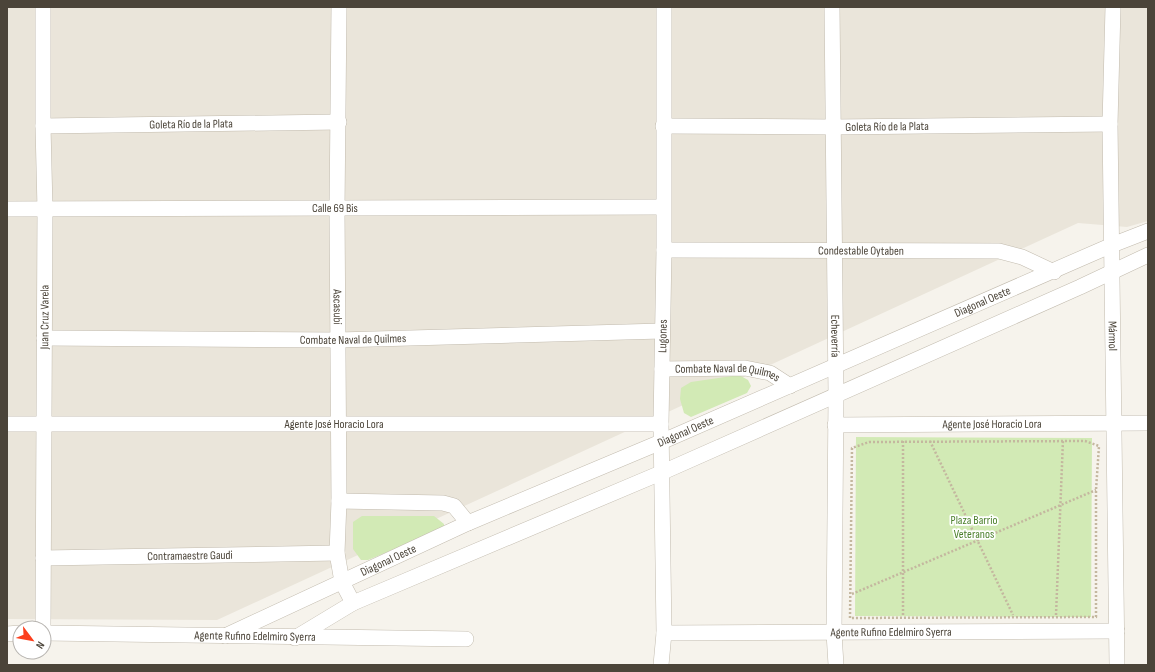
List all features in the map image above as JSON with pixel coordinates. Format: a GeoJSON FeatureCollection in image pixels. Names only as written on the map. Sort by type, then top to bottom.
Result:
{"type":"FeatureCollection","features":[{"type":"Feature","properties":{"kind":"street","name":"Juan Cruz Varela"},"geometry":{"type":"LineString","coordinates":[[42,620],[45,209],[43,126],[44,7]]}},
{"type":"Feature","properties":{"kind":"street","name":"Ascasubi"},"geometry":{"type":"LineString","coordinates":[[339,7],[339,501],[337,553],[342,582],[353,603]]}},
{"type":"Feature","properties":{"kind":"street","name":"Lugones"},"geometry":{"type":"LineString","coordinates":[[660,665],[664,633],[663,472],[661,424],[664,250],[664,7]]}},
{"type":"Feature","properties":{"kind":"street","name":"Echeverría"},"geometry":{"type":"LineString","coordinates":[[832,7],[834,127],[834,366],[836,396],[834,632],[836,665]]}},
{"type":"Feature","properties":{"kind":"street","name":"Mármol"},"geometry":{"type":"LineString","coordinates":[[1113,7],[1110,124],[1117,665]]}},
{"type":"Feature","properties":{"kind":"street","name":"Goleta Río de la Plata"},"geometry":{"type":"LineString","coordinates":[[43,126],[339,122]]}},
{"type":"Feature","properties":{"kind":"street","name":"Goleta Río de la Plata"},"geometry":{"type":"LineString","coordinates":[[663,126],[834,127],[1110,124]]}},
{"type":"Feature","properties":{"kind":"street","name":"Calle 69 Bis"},"geometry":{"type":"LineString","coordinates":[[7,209],[663,207]]}},
{"type":"Feature","properties":{"kind":"street","name":"Diagonal Oeste"},"geometry":{"type":"LineString","coordinates":[[225,636],[468,523],[662,442],[834,366],[1054,272],[1112,245],[1148,231]]}},
{"type":"Feature","properties":{"kind":"street","name":"Condestable Oytaben"},"geometry":{"type":"LineString","coordinates":[[664,250],[834,252],[999,251],[1022,257],[1054,272]]}},
{"type":"Feature","properties":{"kind":"street","name":"Diagonal Oeste"},"geometry":{"type":"LineString","coordinates":[[295,638],[353,603],[663,472],[836,396],[1148,255]]}},
{"type":"Feature","properties":{"kind":"street","name":"Combate Naval de Quilmes"},"geometry":{"type":"LineString","coordinates":[[44,338],[338,340],[662,331]]}},
{"type":"Feature","properties":{"kind":"street","name":"Combate Naval de Quilmes"},"geometry":{"type":"LineString","coordinates":[[662,369],[745,368],[770,373],[790,386]]}},
{"type":"Feature","properties":{"kind":"street","name":"Agente José Horacio Lora"},"geometry":{"type":"LineString","coordinates":[[835,425],[1148,423]]}},
{"type":"Feature","properties":{"kind":"street","name":"Agente José Horacio Lora"},"geometry":{"type":"LineString","coordinates":[[7,424],[661,424]]}},
{"type":"Feature","properties":{"kind":"street"},"geometry":{"type":"LineString","coordinates":[[339,501],[443,503],[454,506],[468,523]]}},
{"type":"Feature","properties":{"kind":"street","name":"Contramaestre Gaudi"},"geometry":{"type":"LineString","coordinates":[[43,558],[337,553]]}},
{"type":"Feature","properties":{"kind":"street","name":"Agente Rufino Edelmiro Syerra"},"geometry":{"type":"LineString","coordinates":[[664,633],[834,632],[903,625],[1022,632],[1056,624],[1117,631]]}},
{"type":"Feature","properties":{"kind":"street","name":"Agente Rufino Edelmiro Syerra"},"geometry":{"type":"LineString","coordinates":[[52,633],[295,638],[466,639]]}},
{"type":"Feature","properties":{"kind":"path"},"geometry":{"type":"LineString","coordinates":[[1056,624],[1064,423]]}},
{"type":"Feature","properties":{"kind":"path"},"geometry":{"type":"LineString","coordinates":[[903,424],[903,625]]}},
{"type":"Feature","properties":{"kind":"path"},"geometry":{"type":"LineString","coordinates":[[922,424],[1022,632]]}},
{"type":"Feature","properties":{"kind":"path"},"geometry":{"type":"LineString","coordinates":[[1085,441],[1098,446],[1096,490],[1096,617],[1056,624],[1014,617],[903,625],[850,618],[852,448],[868,442],[930,442],[1085,441]]}},
{"type":"Feature","properties":{"kind":"path"},"geometry":{"type":"LineString","coordinates":[[834,601],[1096,490]]}},
{"type":"Feature","properties":{"kind":"shaded area"},"geometry":{"type":"Polygon","coordinates":[[[7,7],[1148,7],[1148,221],[1127,227],[1078,223],[217,620],[7,619],[7,7]]]}},
{"type":"Feature","properties":{"kind":"green space"},"geometry":{"type":"Polygon","coordinates":[[[739,375],[748,380],[751,386],[747,393],[691,417],[684,413],[680,399],[681,388],[691,382],[739,375]]]}},
{"type":"Feature","properties":{"kind":"green space","name":"Plaza Barrio Veteranos"},"geometry":{"type":"Polygon","coordinates":[[[856,437],[1092,438],[1091,617],[855,616],[856,437]]]}},
{"type":"Feature","properties":{"kind":"green space"},"geometry":{"type":"Polygon","coordinates":[[[362,516],[434,516],[444,524],[444,529],[368,560],[361,560],[353,549],[353,522],[362,516]]]}}]}
